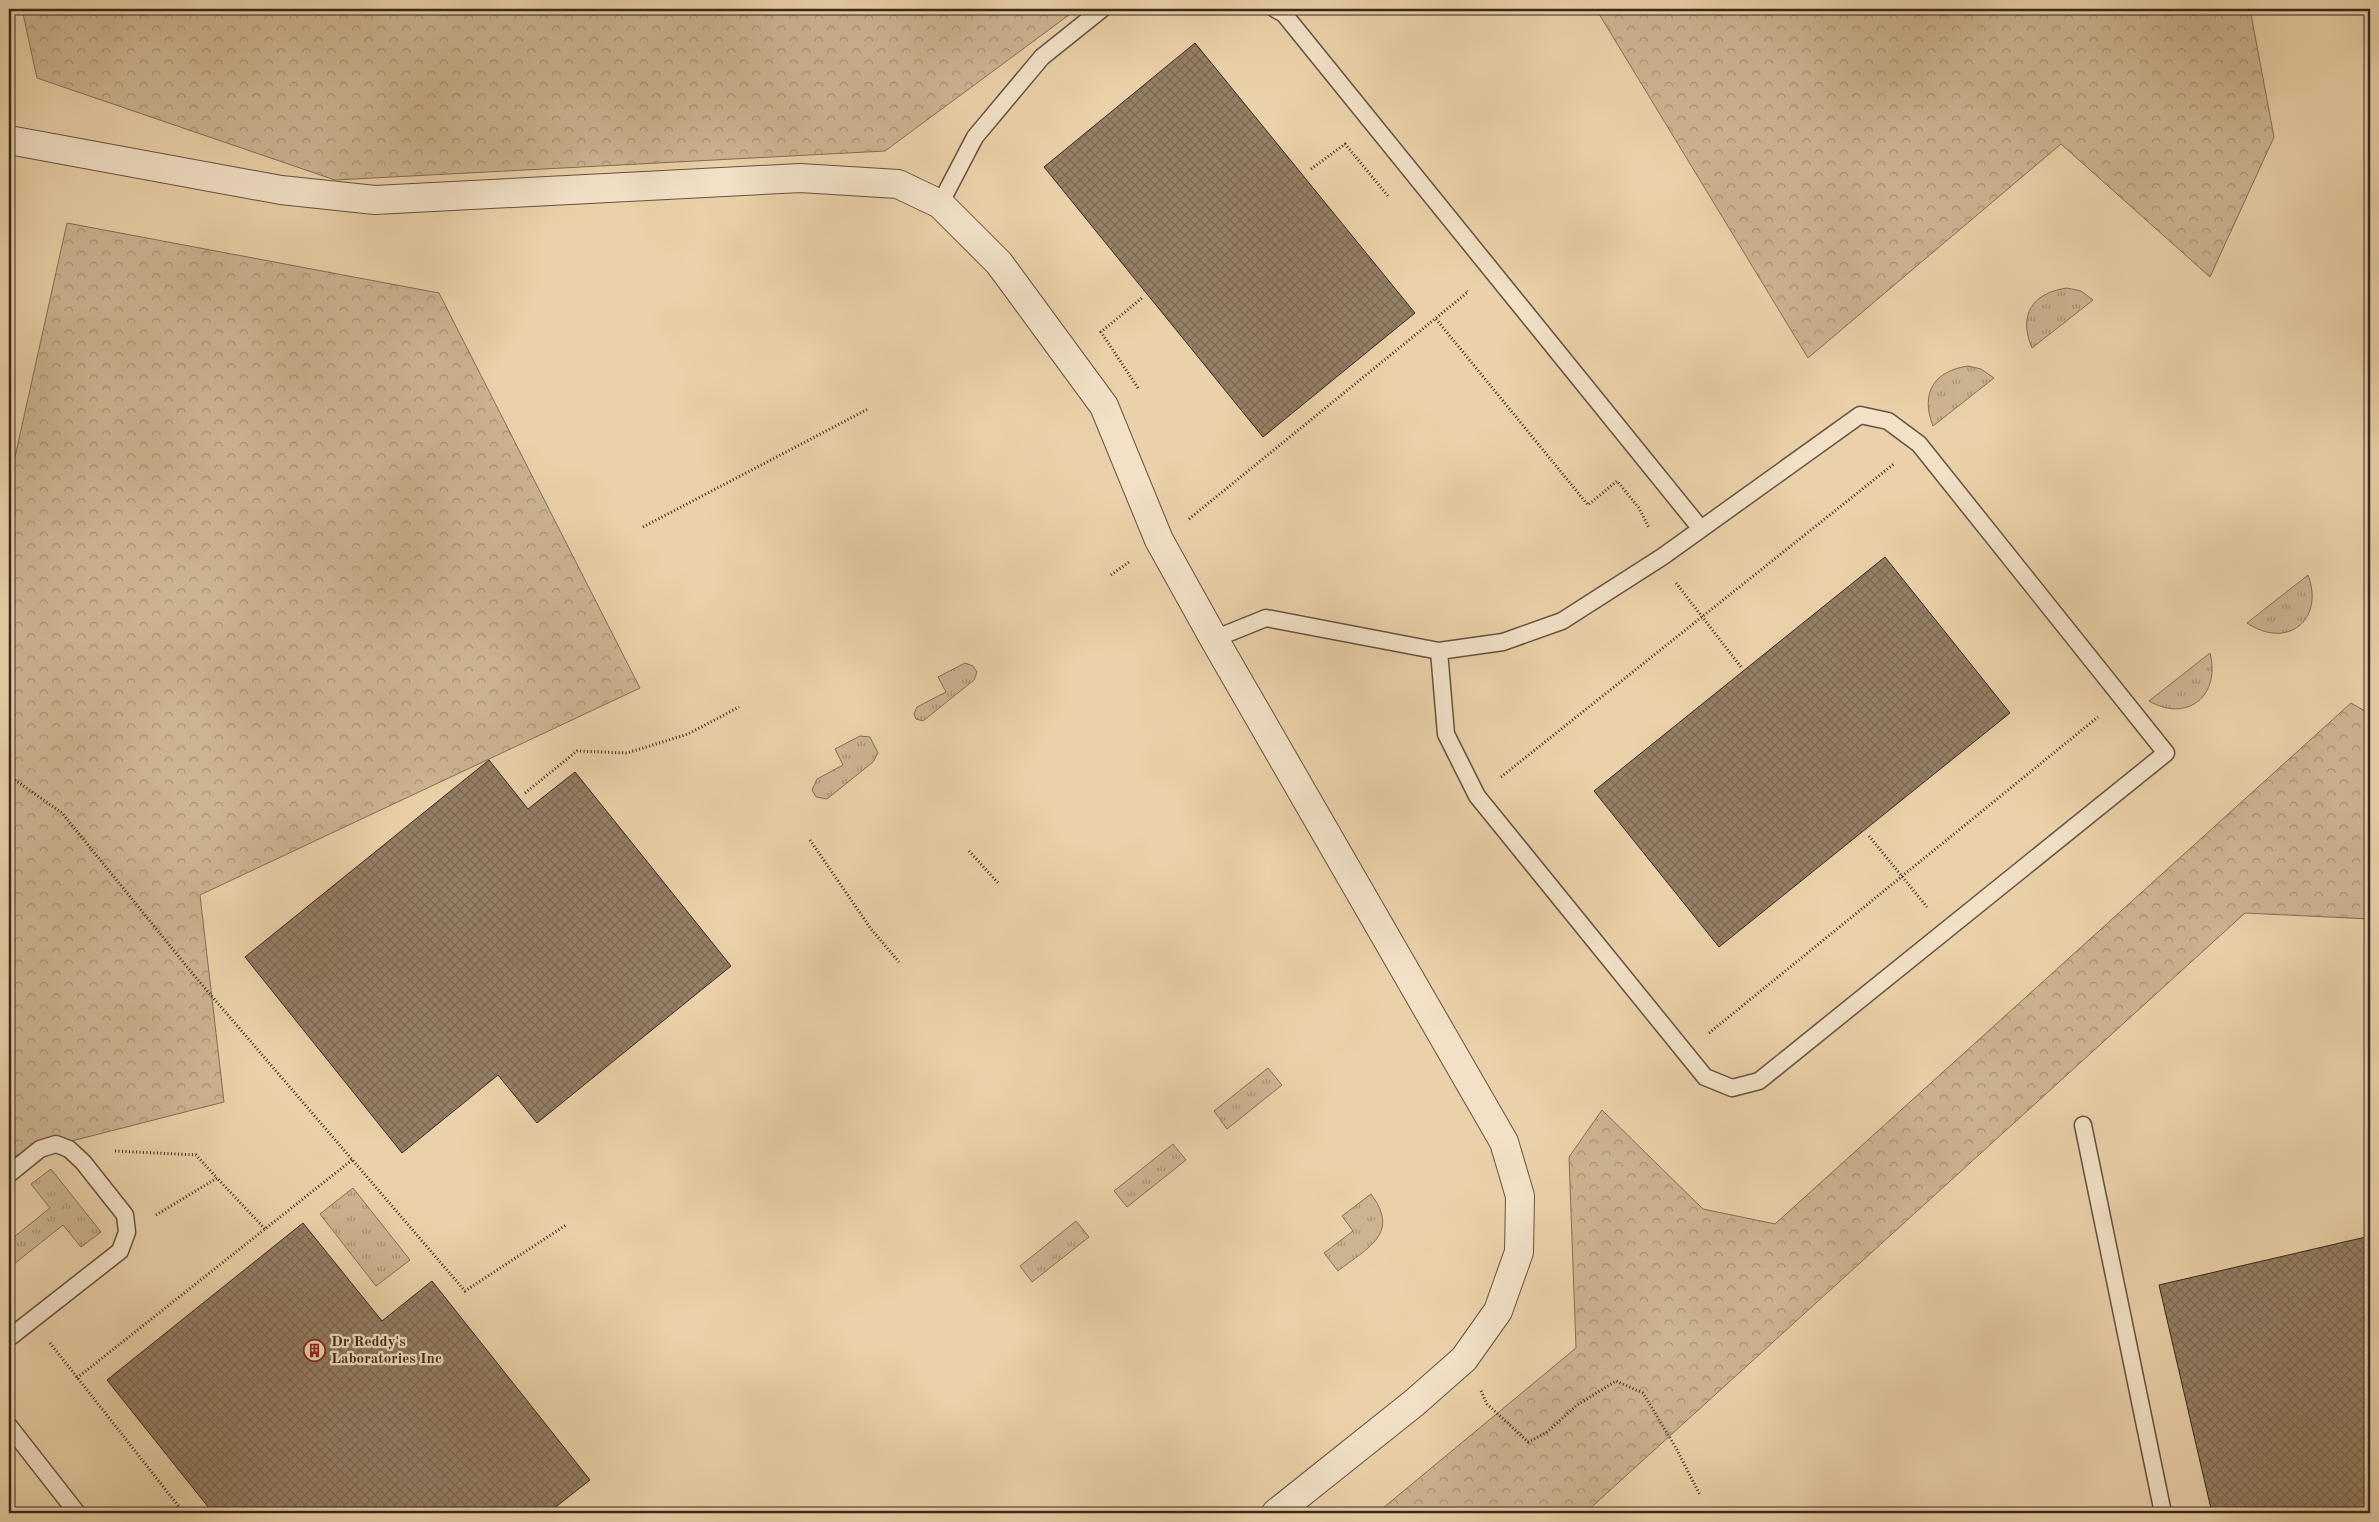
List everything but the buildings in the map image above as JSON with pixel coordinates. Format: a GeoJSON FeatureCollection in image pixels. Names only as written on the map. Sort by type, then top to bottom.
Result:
{"type":"FeatureCollection","features":[{"type":"Feature","properties":{"kind":"street"},"geometry":{"type":"LineString","coordinates":[[9,140],[281,190],[375,200],[800,178],[898,184],[940,204],[999,263],[1104,406],[1159,540],[1214,639],[1504,1142],[1520,1196],[1519,1252],[1498,1311],[1464,1359],[1414,1404],[1276,1513]]}},
{"type":"Feature","properties":{"kind":"lane"},"geometry":{"type":"LineString","coordinates":[[940,204],[975,137],[1042,57],[1102,9]]}},
{"type":"Feature","properties":{"kind":"lane"},"geometry":{"type":"LineString","coordinates":[[1275,9],[1284,14],[1701,529]]}},
{"type":"Feature","properties":{"kind":"lane"},"geometry":{"type":"LineString","coordinates":[[1214,639],[1266,618],[1439,651],[1503,642],[1562,620],[1662,557],[1860,415],[1888,420],[1919,444],[2166,753],[1759,1081],[1732,1088],[1705,1077],[1477,796],[1446,734],[1439,651]]}},
{"type":"Feature","properties":{"kind":"lane"},"geometry":{"type":"LineString","coordinates":[[2083,1125],[2163,1513]]}},
{"type":"Feature","properties":{"kind":"lane"},"geometry":{"type":"LineString","coordinates":[[9,1174],[40,1149],[56,1144],[69,1149],[83,1162],[125,1215],[127,1232],[120,1251],[9,1338]]}},
{"type":"Feature","properties":{"kind":"lane"},"geometry":{"type":"LineString","coordinates":[[9,1426],[77,1513]]}},
{"type":"Feature","properties":{"kind":"path"},"geometry":{"type":"LineString","coordinates":[[1311,169],[1345,144],[1394,203]]}},
{"type":"Feature","properties":{"kind":"path"},"geometry":{"type":"LineString","coordinates":[[1187,520],[1468,292],[1462,285]]}},
{"type":"Feature","properties":{"kind":"path"},"geometry":{"type":"LineString","coordinates":[[1436,319],[1588,505],[1617,481],[1639,508]]}},
{"type":"Feature","properties":{"kind":"path"},"geometry":{"type":"LineString","coordinates":[[643,526],[868,409]]}},
{"type":"Feature","properties":{"kind":"path"},"geometry":{"type":"LineString","coordinates":[[1477,796],[1919,444]]}},
{"type":"Feature","properties":{"kind":"path"},"geometry":{"type":"LineString","coordinates":[[1672,579],[1742,667]]}},
{"type":"Feature","properties":{"kind":"path"},"geometry":{"type":"LineString","coordinates":[[1685,1052],[2122,698]]}},
{"type":"Feature","properties":{"kind":"path"},"geometry":{"type":"LineString","coordinates":[[525,793],[577,750],[627,753],[688,734],[739,707]]}},
{"type":"Feature","properties":{"kind":"path"},"geometry":{"type":"LineString","coordinates":[[9,776],[62,812],[198,980],[465,1291],[566,1225]]}},
{"type":"Feature","properties":{"kind":"path"},"geometry":{"type":"LineString","coordinates":[[1869,836],[1946,931]]}},
{"type":"Feature","properties":{"kind":"path"},"geometry":{"type":"LineString","coordinates":[[810,840],[872,929],[899,962]]}},
{"type":"Feature","properties":{"kind":"path"},"geometry":{"type":"LineString","coordinates":[[969,851],[999,884]]}},
{"type":"Feature","properties":{"kind":"path"},"geometry":{"type":"LineString","coordinates":[[69,1149],[196,1155],[265,1229]]}},
{"type":"Feature","properties":{"kind":"path"},"geometry":{"type":"LineString","coordinates":[[77,1378],[352,1160]]}},
{"type":"Feature","properties":{"kind":"path"},"geometry":{"type":"LineString","coordinates":[[127,1232],[217,1178]]}},
{"type":"Feature","properties":{"kind":"path"},"geometry":{"type":"LineString","coordinates":[[32,1320],[184,1513]]}},
{"type":"Feature","properties":{"kind":"path"},"geometry":{"type":"LineString","coordinates":[[1464,1359],[1488,1404],[1528,1442],[1546,1433],[1577,1405],[1616,1381],[1643,1393],[1676,1448],[1700,1495]]}},
{"type":"Feature","properties":{"kind":"green space"},"geometry":{"type":"Polygon","coordinates":[[[22,9],[1077,9],[885,151],[335,180],[37,78],[22,9]]]}},
{"type":"Feature","properties":{"kind":"green space"},"geometry":{"type":"Polygon","coordinates":[[[1596,9],[2250,9],[2274,137],[2210,277],[2061,144],[1808,358],[1596,9]]]}},
{"type":"Feature","properties":{"kind":"green space"},"geometry":{"type":"Polygon","coordinates":[[[67,223],[439,293],[640,688],[200,895],[224,1102],[9,1157],[9,484],[67,223]]]}},
{"type":"Feature","properties":{"kind":"green space"},"geometry":{"type":"Polygon","coordinates":[[[2067,288],[2081,291],[2093,300],[2032,348],[2027,325],[2031,308],[2037,300],[2045,295],[2067,288]]]}},
{"type":"Feature","properties":{"kind":"green space"},"geometry":{"type":"Polygon","coordinates":[[[1968,366],[1981,369],[1994,378],[1933,426],[1928,403],[1929,394],[1933,386],[1946,373],[1968,366]]]}},
{"type":"Feature","properties":{"kind":"green space"},"geometry":{"type":"Polygon","coordinates":[[[2308,575],[2312,591],[2311,605],[2307,617],[2299,626],[2288,632],[2276,633],[2262,631],[2247,623],[2308,575]]]}},
{"type":"Feature","properties":{"kind":"green space"},"geometry":{"type":"Polygon","coordinates":[[[2210,653],[2212,668],[2210,682],[2206,693],[2198,701],[2188,707],[2176,709],[2163,707],[2149,701],[2210,653]]]}},
{"type":"Feature","properties":{"kind":"green space"},"geometry":{"type":"Polygon","coordinates":[[[965,663],[973,666],[977,672],[974,680],[923,721],[916,719],[914,714],[917,707],[946,692],[938,677],[965,663]]]}},
{"type":"Feature","properties":{"kind":"green space"},"geometry":{"type":"Polygon","coordinates":[[[2351,703],[2370,714],[2370,919],[2245,913],[1585,1513],[1377,1513],[1576,1348],[1569,1157],[1602,1110],[1703,1209],[1775,1224],[2351,703]]]}},
{"type":"Feature","properties":{"kind":"green space"},"geometry":{"type":"Polygon","coordinates":[[[860,736],[870,737],[878,753],[873,762],[827,799],[816,797],[812,790],[817,779],[843,765],[835,749],[860,736]]]}},
{"type":"Feature","properties":{"kind":"green space"},"geometry":{"type":"Polygon","coordinates":[[[1268,1068],[1282,1085],[1227,1129],[1214,1111],[1268,1068]]]}},
{"type":"Feature","properties":{"kind":"green space"},"geometry":{"type":"Polygon","coordinates":[[[1173,1144],[1186,1160],[1127,1207],[1114,1191],[1173,1144]]]}},
{"type":"Feature","properties":{"kind":"green space"},"geometry":{"type":"Polygon","coordinates":[[[51,1169],[101,1232],[81,1247],[63,1225],[9,1268],[9,1241],[50,1208],[31,1184],[51,1169]]]}},
{"type":"Feature","properties":{"kind":"green space"},"geometry":{"type":"Polygon","coordinates":[[[353,1188],[410,1260],[376,1286],[320,1214],[353,1188]]]}},
{"type":"Feature","properties":{"kind":"green space"},"geometry":{"type":"Polygon","coordinates":[[[1371,1194],[1383,1220],[1381,1230],[1377,1239],[1369,1247],[1338,1271],[1324,1253],[1353,1231],[1342,1216],[1371,1194]]]}},
{"type":"Feature","properties":{"kind":"green space"},"geometry":{"type":"Polygon","coordinates":[[[1076,1221],[1089,1237],[1032,1282],[1020,1266],[1076,1221]]]}},
{"type":"Feature","properties":{"kind":"place","name":"Dr Reddy's Laboratories Inc"},"geometry":{"type":"Point","coordinates":[315,1351]}}]}
